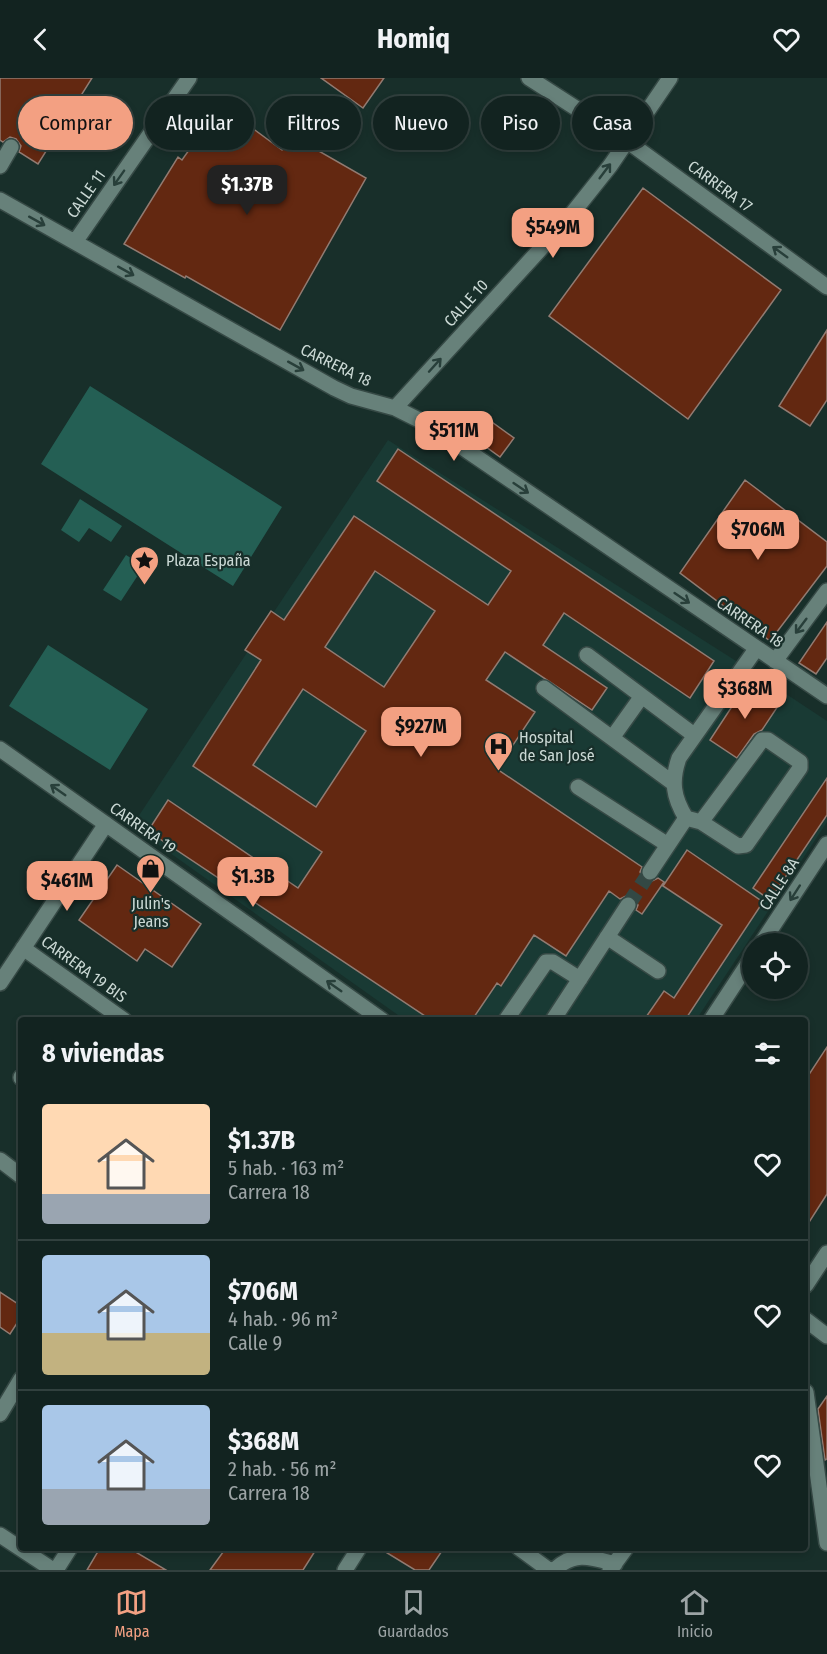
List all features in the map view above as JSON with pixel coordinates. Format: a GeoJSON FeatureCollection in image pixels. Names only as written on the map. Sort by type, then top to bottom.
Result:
{"type":"FeatureCollection","features":[{"type":"Feature","properties":{"kind":"street","name":"CALLE 11"},"geometry":{"type":"LineString","coordinates":[[75,242],[189,78]]}},
{"type":"Feature","properties":{"kind":"street","name":"CARRERA 17"},"geometry":{"type":"LineString","coordinates":[[529,78],[572,106]]}},
{"type":"Feature","properties":{"kind":"street","name":"CALLE 10"},"geometry":{"type":"LineString","coordinates":[[653,103],[670,78]]}},
{"type":"Feature","properties":{"kind":"street"},"geometry":{"type":"LineString","coordinates":[[0,166],[11,147]]}},
{"type":"Feature","properties":{"kind":"street","name":"CALLE 10"},"geometry":{"type":"LineString","coordinates":[[395,408],[567,220],[620,150]]}},
{"type":"Feature","properties":{"kind":"street","name":"CARRERA 17"},"geometry":{"type":"LineString","coordinates":[[639,150],[827,287]]}},
{"type":"Feature","properties":{"kind":"street","name":"CARRERA 18"},"geometry":{"type":"LineString","coordinates":[[0,200],[334,388],[351,396],[395,408],[431,426],[827,696]]}},
{"type":"Feature","properties":{"kind":"street"},"geometry":{"type":"LineString","coordinates":[[775,661],[827,591]]}},
{"type":"Feature","properties":{"kind":"street"},"geometry":{"type":"LineString","coordinates":[[701,822],[762,740],[768,740],[800,762],[801,768],[746,845],[738,846],[701,822],[686,818],[678,806],[673,783],[679,758],[756,649]]}},
{"type":"Feature","properties":{"kind":"street"},"geometry":{"type":"LineString","coordinates":[[587,655],[694,735]]}},
{"type":"Feature","properties":{"kind":"street"},"geometry":{"type":"LineString","coordinates":[[544,688],[673,783]]}},
{"type":"Feature","properties":{"kind":"street"},"geometry":{"type":"LineString","coordinates":[[612,738],[642,696]]}},
{"type":"Feature","properties":{"kind":"street","name":"CARRERA 19"},"geometry":{"type":"LineString","coordinates":[[0,749],[378,1017]]}},
{"type":"Feature","properties":{"kind":"street"},"geometry":{"type":"LineString","coordinates":[[578,786],[668,845]]}},
{"type":"Feature","properties":{"kind":"street"},"geometry":{"type":"LineString","coordinates":[[650,872],[686,818]]}},
{"type":"Feature","properties":{"kind":"street"},"geometry":{"type":"LineString","coordinates":[[0,983],[106,824]]}},
{"type":"Feature","properties":{"kind":"street","name":"CALLE 8A"},"geometry":{"type":"LineString","coordinates":[[768,933],[827,844]]}},
{"type":"Feature","properties":{"kind":"street"},"geometry":{"type":"LineString","coordinates":[[555,1017],[628,905]]}},
{"type":"Feature","properties":{"kind":"street"},"geometry":{"type":"LineString","coordinates":[[607,937],[658,970]]}},
{"type":"Feature","properties":{"kind":"street","name":"CARRERA 19 BIS"},"geometry":{"type":"LineString","coordinates":[[23,948],[120,1017]]}},
{"type":"Feature","properties":{"kind":"street"},"geometry":{"type":"LineString","coordinates":[[508,1017],[546,962],[553,962],[580,979]]}},
{"type":"Feature","properties":{"kind":"street"},"geometry":{"type":"LineString","coordinates":[[713,1017],[742,973]]}},
{"type":"Feature","properties":{"kind":"street"},"geometry":{"type":"LineString","coordinates":[[0,1160],[18,1172]]}},
{"type":"Feature","properties":{"kind":"street"},"geometry":{"type":"LineString","coordinates":[[808,1281],[827,1253]]}},
{"type":"Feature","properties":{"kind":"street"},"geometry":{"type":"LineString","coordinates":[[808,1322],[827,1336]]}},
{"type":"Feature","properties":{"kind":"street"},"geometry":{"type":"LineString","coordinates":[[0,1414],[18,1384]]}},
{"type":"Feature","properties":{"kind":"street"},"geometry":{"type":"LineString","coordinates":[[808,1406],[827,1543]]}},
{"type":"Feature","properties":{"kind":"street"},"geometry":{"type":"LineString","coordinates":[[0,1535],[18,1546]]}},
{"type":"Feature","properties":{"kind":"street"},"geometry":{"type":"LineString","coordinates":[[25,1551],[55,1570],[68,1551]]}},
{"type":"Feature","properties":{"kind":"street"},"geometry":{"type":"LineString","coordinates":[[345,1570],[357,1551]]}},
{"type":"Feature","properties":{"kind":"street"},"geometry":{"type":"LineString","coordinates":[[523,1551],[549,1570]]}},
{"type":"Feature","properties":{"kind":"street"},"geometry":{"type":"LineString","coordinates":[[554,1570],[574,1557],[593,1558],[613,1567],[624,1551]]}},
{"type":"Feature","properties":{"kind":"shaded area","name":"Hospital de San José"},"geometry":{"type":"Polygon","coordinates":[[[388,440],[827,721],[827,822],[754,933],[742,933],[742,950],[698,1017],[401,1017],[132,826],[388,440]]]}},
{"type":"Feature","properties":{"kind":"green space"},"geometry":{"type":"Polygon","coordinates":[[[90,386],[282,507],[233,586],[41,464],[90,386]]]}},
{"type":"Feature","properties":{"kind":"green space"},"geometry":{"type":"Polygon","coordinates":[[[80,499],[122,526],[111,542],[89,528],[79,542],[61,530],[80,499]]]}},
{"type":"Feature","properties":{"kind":"green space"},"geometry":{"type":"Polygon","coordinates":[[[126,555],[144,566],[121,601],[103,590],[126,555]]]}},
{"type":"Feature","properties":{"kind":"green space"},"geometry":{"type":"Polygon","coordinates":[[[48,645],[148,709],[110,770],[9,706],[48,645]]]}},
{"type":"Feature","properties":{"kind":"building"},"geometry":{"type":"Polygon","coordinates":[[[0,78],[92,78],[81,96],[18,96],[18,142],[10,137],[3,142],[0,140],[0,78]]]}},
{"type":"Feature","properties":{"kind":"building"},"geometry":{"type":"Polygon","coordinates":[[[321,78],[384,78],[363,108],[361,96],[346,96],[321,78]]]}},
{"type":"Feature","properties":{"kind":"building"},"geometry":{"type":"Polygon","coordinates":[[[254,129],[266,138],[266,150],[317,150],[366,178],[280,330],[186,276],[185,278],[124,244],[178,157],[182,160],[189,150],[254,150],[254,129]]]}},
{"type":"Feature","properties":{"kind":"building"},"geometry":{"type":"Polygon","coordinates":[[[20,150],[47,150],[38,164],[19,152],[20,150]]]}},
{"type":"Feature","properties":{"kind":"building"},"geometry":{"type":"Polygon","coordinates":[[[643,188],[781,290],[688,419],[549,316],[643,188]]]}},
{"type":"Feature","properties":{"kind":"building"},"geometry":{"type":"Polygon","coordinates":[[[827,330],[827,400],[810,426],[779,406],[827,330]]]}},
{"type":"Feature","properties":{"kind":"building"},"geometry":{"type":"Polygon","coordinates":[[[485,417],[514,438],[500,457],[471,436],[485,417]]]}},
{"type":"Feature","properties":{"kind":"building"},"geometry":{"type":"Polygon","coordinates":[[[398,449],[714,661],[690,698],[564,613],[543,645],[607,688],[592,710],[505,652],[486,680],[535,712],[497,769],[642,867],[640,872],[644,880],[650,882],[658,878],[664,882],[642,914],[636,910],[638,905],[634,897],[628,895],[620,899],[609,891],[566,956],[534,935],[501,986],[497,983],[474,1017],[427,1017],[148,831],[168,800],[298,888],[322,852],[193,766],[261,660],[245,650],[271,611],[284,620],[354,516],[488,605],[511,571],[377,481],[398,449]],[[375,571],[325,647],[384,687],[435,611],[375,571]],[[303,689],[253,765],[316,807],[366,731],[303,689]]]}},
{"type":"Feature","properties":{"kind":"building"},"geometry":{"type":"Polygon","coordinates":[[[745,480],[827,542],[827,566],[770,641],[680,573],[745,480]]]}},
{"type":"Feature","properties":{"kind":"building"},"geometry":{"type":"Polygon","coordinates":[[[827,622],[827,658],[816,674],[799,663],[827,622]]]}},
{"type":"Feature","properties":{"kind":"building"},"geometry":{"type":"Polygon","coordinates":[[[748,682],[780,703],[762,730],[754,734],[737,758],[710,740],[748,682]]]}},
{"type":"Feature","properties":{"kind":"building"},"geometry":{"type":"Polygon","coordinates":[[[827,778],[827,815],[770,900],[753,888],[827,778]]]}},
{"type":"Feature","properties":{"kind":"building"},"geometry":{"type":"Polygon","coordinates":[[[687,850],[763,902],[687,1017],[646,1017],[664,991],[674,998],[722,925],[663,886],[687,850]]]}},
{"type":"Feature","properties":{"kind":"building"},"geometry":{"type":"Polygon","coordinates":[[[117,865],[201,924],[172,967],[145,949],[137,961],[79,920],[117,865]]]}},
{"type":"Feature","properties":{"kind":"building"},"geometry":{"type":"Polygon","coordinates":[[[827,1047],[827,1194],[808,1224],[808,1076],[827,1047]]]}},
{"type":"Feature","properties":{"kind":"building"},"geometry":{"type":"Polygon","coordinates":[[[0,1292],[18,1304],[18,1322],[10,1334],[0,1327],[0,1292]]]}},
{"type":"Feature","properties":{"kind":"building"},"geometry":{"type":"Polygon","coordinates":[[[827,1396],[827,1459],[825,1460],[818,1409],[827,1396]]]}},
{"type":"Feature","properties":{"kind":"building"},"geometry":{"type":"Polygon","coordinates":[[[98,1551],[134,1551],[166,1570],[87,1570],[98,1551]]]}},
{"type":"Feature","properties":{"kind":"building"},"geometry":{"type":"Polygon","coordinates":[[[224,1551],[315,1551],[303,1570],[210,1570],[224,1551]]]}},
{"type":"Feature","properties":{"kind":"building"},"geometry":{"type":"Polygon","coordinates":[[[384,1551],[442,1551],[429,1570],[415,1570],[384,1551]]]}},
{"type":"Feature","properties":{"kind":"tunnel"},"geometry":{"type":"LineString","coordinates":[[628,905],[650,872]]}},
{"type":"Feature","properties":{"kind":"place","name":"Plaza España"},"geometry":{"type":"Point","coordinates":[145,586]}},
{"type":"Feature","properties":{"kind":"place","name":"Hospital de San José"},"geometry":{"type":"Point","coordinates":[498,772]}},
{"type":"Feature","properties":{"kind":"place","name":"Julin's Jeans"},"geometry":{"type":"Point","coordinates":[151,894]}}]}
